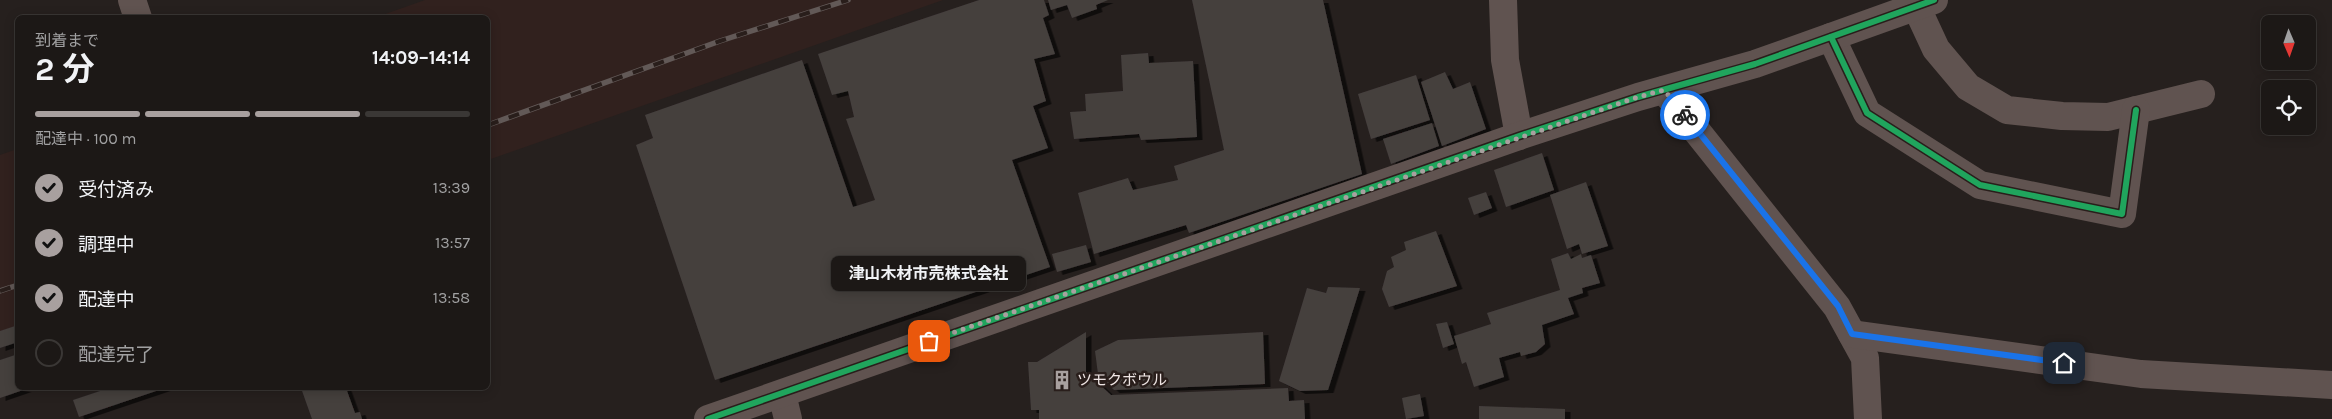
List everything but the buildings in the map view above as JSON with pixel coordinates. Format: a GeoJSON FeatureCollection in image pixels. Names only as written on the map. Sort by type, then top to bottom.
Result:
{"type":"FeatureCollection","features":[{"type":"Feature","properties":{"kind":"street"},"geometry":{"type":"LineString","coordinates":[[132,0],[137,15]]}},
{"type":"Feature","properties":{"kind":"street"},"geometry":{"type":"LineString","coordinates":[[1503,0],[1505,60],[1519,136]]}},
{"type":"Feature","properties":{"kind":"street"},"geometry":{"type":"LineString","coordinates":[[708,419],[785,406],[1519,136],[1664,90],[1755,64],[1925,3],[1936,49],[1968,87],[2007,110],[2062,116],[2108,117],[2201,94]]}},
{"type":"Feature","properties":{"kind":"street"},"geometry":{"type":"LineString","coordinates":[[1831,37],[1867,113],[1980,185],[2122,214],[2136,110]]}},
{"type":"Feature","properties":{"kind":"street"},"geometry":{"type":"LineString","coordinates":[[1664,90],[1838,306],[1865,358],[1868,419]]}},
{"type":"Feature","properties":{"kind":"street"},"geometry":{"type":"LineString","coordinates":[[1852,334],[2142,374],[2332,385]]}},
{"type":"Feature","properties":{"kind":"shaded area"},"geometry":{"type":"Polygon","coordinates":[[[425,0],[943,0],[490,159],[490,15],[383,15],[425,0]]]}},
{"type":"Feature","properties":{"kind":"shaded area"},"geometry":{"type":"Polygon","coordinates":[[[15,150],[15,327],[0,332],[0,155],[15,150]]]}},
{"type":"Feature","properties":{"kind":"railway"},"geometry":{"type":"LineString","coordinates":[[490,124],[720,41],[848,0]]}},
{"type":"Feature","properties":{"kind":"railway"},"geometry":{"type":"LineString","coordinates":[[0,291],[15,286]]}},
{"type":"Feature","properties":{"kind":"cycle path"},"geometry":{"type":"LineString","coordinates":[[708,419],[1519,136],[1638,97],[1755,64],[1934,0]]}},
{"type":"Feature","properties":{"kind":"cycle path"},"geometry":{"type":"LineString","coordinates":[[1831,37],[1867,113],[1980,185],[2122,214],[2136,110]]}},
{"type":"Feature","properties":{"kind":"way so far"},"geometry":{"type":"LineString","coordinates":[[929,341],[1519,136],[1638,97],[1664,90],[1685,115]]}},
{"type":"Feature","properties":{"kind":"place","name":"津山木材市売株式会社"},"geometry":{"type":"Point","coordinates":[929,341]}},
{"type":"Feature","properties":{"kind":"place","name":"ツモクボウル"},"geometry":{"type":"Point","coordinates":[1062,380]}},
{"type":"Feature","properties":{"kind":"route"},"geometry":{"type":"LineString","coordinates":[[1685,115],[1838,306],[1852,334],[2064,363]]}}]}
